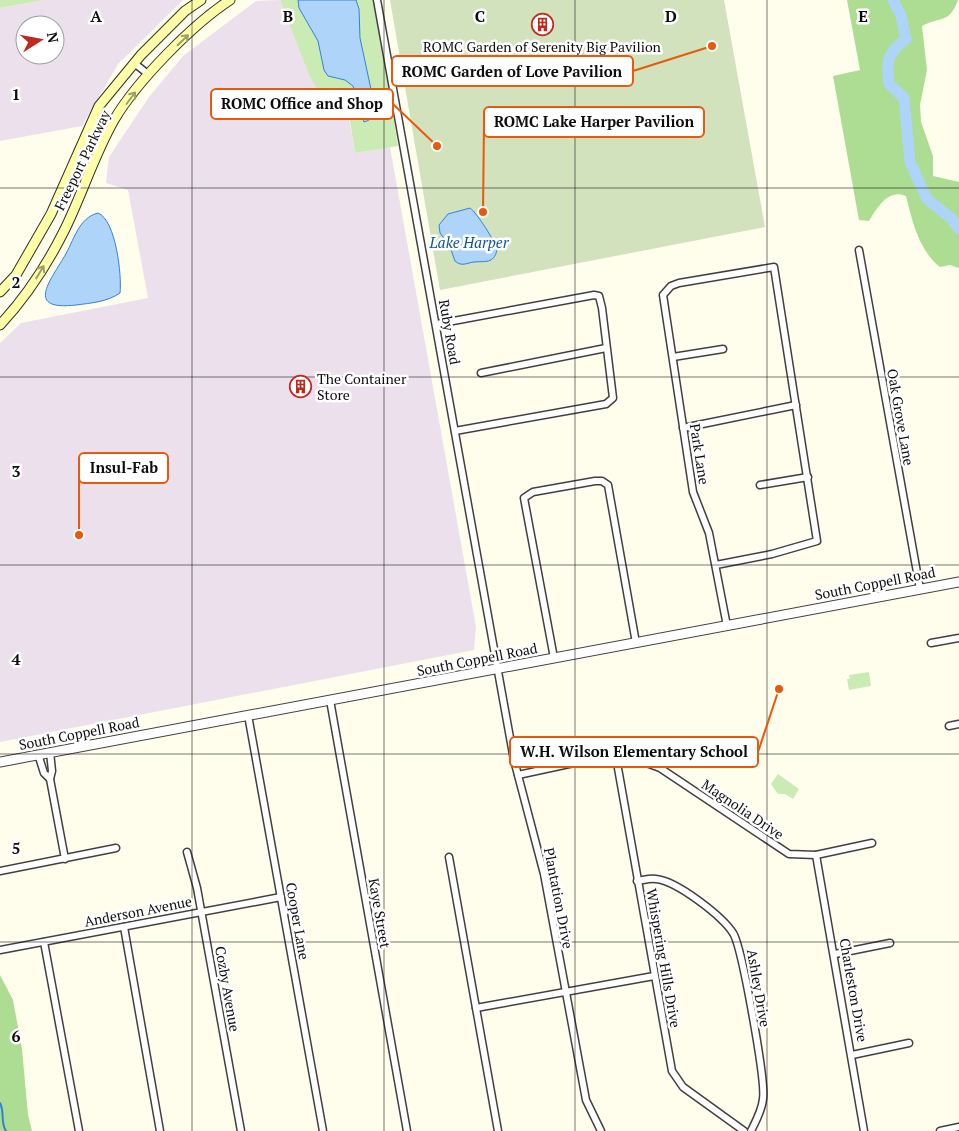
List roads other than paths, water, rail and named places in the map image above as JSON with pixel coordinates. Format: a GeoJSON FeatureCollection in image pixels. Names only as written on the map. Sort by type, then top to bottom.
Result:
{"type":"FeatureCollection","features":[{"type":"Feature","properties":{"kind":"main road","name":"Freeport Parkway"},"geometry":{"type":"LineString","coordinates":[[0,292],[16,275],[52,214],[99,106],[134,63],[184,11],[202,0]]}},
{"type":"Feature","properties":{"kind":"main road","name":"Freeport Parkway"},"geometry":{"type":"LineString","coordinates":[[0,324],[29,290],[64,231],[114,119],[148,74],[192,32],[230,0]]}},
{"type":"Feature","properties":{"kind":"street","name":"Ruby Road"},"geometry":{"type":"LineString","coordinates":[[377,0],[499,669]]}},
{"type":"Feature","properties":{"kind":"street"},"geometry":{"type":"LineString","coordinates":[[134,63],[148,74]]}},
{"type":"Feature","properties":{"kind":"street"},"geometry":{"type":"LineString","coordinates":[[64,184],[82,188]]}},
{"type":"Feature","properties":{"kind":"street","name":"Oak Grove Lane"},"geometry":{"type":"LineString","coordinates":[[859,250],[920,589]]}},
{"type":"Feature","properties":{"kind":"street","name":"Park Lane"},"geometry":{"type":"LineString","coordinates":[[727,626],[716,565],[705,520],[693,492],[663,295],[671,286],[774,267],[796,406]]}},
{"type":"Feature","properties":{"kind":"street"},"geometry":{"type":"LineString","coordinates":[[437,324],[594,294],[599,296],[602,308],[612,398],[606,404],[455,431]]}},
{"type":"Feature","properties":{"kind":"street"},"geometry":{"type":"LineString","coordinates":[[481,373],[606,348]]}},
{"type":"Feature","properties":{"kind":"street"},"geometry":{"type":"LineString","coordinates":[[673,357],[723,349]]}},
{"type":"Feature","properties":{"kind":"street"},"geometry":{"type":"LineString","coordinates":[[683,428],[796,406],[817,541],[772,554],[716,565]]}},
{"type":"Feature","properties":{"kind":"street"},"geometry":{"type":"LineString","coordinates":[[760,485],[808,477]]}},
{"type":"Feature","properties":{"kind":"street"},"geometry":{"type":"LineString","coordinates":[[554,658],[524,498],[533,492],[595,481],[602,481],[608,485],[636,643]]}},
{"type":"Feature","properties":{"kind":"street","name":"South Coppell Road"},"geometry":{"type":"LineString","coordinates":[[0,762],[959,582]]}},
{"type":"Feature","properties":{"kind":"street"},"geometry":{"type":"LineString","coordinates":[[931,643],[959,638]]}},
{"type":"Feature","properties":{"kind":"street","name":"Plantation Drive"},"geometry":{"type":"LineString","coordinates":[[499,669],[518,775],[544,874],[586,1100],[601,1131]]}},
{"type":"Feature","properties":{"kind":"street","name":"Kaye Street"},"geometry":{"type":"LineString","coordinates":[[330,700],[406,1131]]}},
{"type":"Feature","properties":{"kind":"street","name":"Cooper Lane"},"geometry":{"type":"LineString","coordinates":[[248,715],[323,1131]]}},
{"type":"Feature","properties":{"kind":"street"},"geometry":{"type":"LineString","coordinates":[[949,726],[959,724]]}},
{"type":"Feature","properties":{"kind":"street"},"geometry":{"type":"LineString","coordinates":[[50,752],[52,771],[50,779],[65,859]]}},
{"type":"Feature","properties":{"kind":"street"},"geometry":{"type":"LineString","coordinates":[[38,754],[44,773],[50,779]]}},
{"type":"Feature","properties":{"kind":"street","name":"Magnolia Drive"},"geometry":{"type":"LineString","coordinates":[[518,775],[616,756],[633,758],[660,768],[780,850],[799,855],[816,855],[872,843]]}},
{"type":"Feature","properties":{"kind":"street","name":"Whispering Hills Drive"},"geometry":{"type":"LineString","coordinates":[[616,756],[669,1058],[675,1078],[682,1088],[744,1131]]}},
{"type":"Feature","properties":{"kind":"street"},"geometry":{"type":"LineString","coordinates":[[0,871],[116,848]]}},
{"type":"Feature","properties":{"kind":"street","name":"Cozby Avenue"},"geometry":{"type":"LineString","coordinates":[[187,852],[202,911],[241,1131]]}},
{"type":"Feature","properties":{"kind":"street","name":"Charleston Drive"},"geometry":{"type":"LineString","coordinates":[[816,855],[835,954],[864,1131]]}},
{"type":"Feature","properties":{"kind":"street"},"geometry":{"type":"LineString","coordinates":[[449,857],[498,1131]]}},
{"type":"Feature","properties":{"kind":"street","name":"Ashley Drive"},"geometry":{"type":"LineString","coordinates":[[637,881],[658,879],[674,886],[720,917],[734,934],[741,959],[764,1093],[760,1113],[751,1131]]}},
{"type":"Feature","properties":{"kind":"street","name":"Anderson Avenue"},"geometry":{"type":"LineString","coordinates":[[0,950],[281,897]]}},
{"type":"Feature","properties":{"kind":"street"},"geometry":{"type":"LineString","coordinates":[[124,927],[160,1131]]}},
{"type":"Feature","properties":{"kind":"street"},"geometry":{"type":"LineString","coordinates":[[44,942],[79,1131]]}},
{"type":"Feature","properties":{"kind":"street"},"geometry":{"type":"LineString","coordinates":[[835,954],[890,943]]}},
{"type":"Feature","properties":{"kind":"street"},"geometry":{"type":"LineString","coordinates":[[476,1008],[654,976]]}},
{"type":"Feature","properties":{"kind":"street"},"geometry":{"type":"LineString","coordinates":[[852,1055],[910,1043]]}},
{"type":"Feature","properties":{"kind":"street"},"geometry":{"type":"LineString","coordinates":[[940,1131],[959,1127]]}},
{"type":"Feature","properties":{"kind":"water"},"geometry":{"type":"Polygon","coordinates":[[[298,0],[356,0],[359,9],[360,38],[375,108],[369,120],[364,122],[353,86],[345,80],[328,76],[324,70],[318,41],[299,8],[298,0]]]}},
{"type":"Feature","properties":{"kind":"water","name":"Lake Harper"},"geometry":{"type":"Polygon","coordinates":[[[470,208],[477,215],[497,250],[494,258],[491,260],[462,264],[455,261],[450,247],[440,233],[439,225],[448,214],[470,208]]]}},
{"type":"Feature","properties":{"kind":"water"},"geometry":{"type":"Polygon","coordinates":[[[98,213],[109,226],[113,237],[119,262],[120,293],[93,303],[60,306],[51,303],[46,299],[48,284],[81,225],[91,216],[98,213]]]}},
{"type":"Feature","properties":{"kind":"waterway"},"geometry":{"type":"LineString","coordinates":[[893,0],[901,16],[906,39],[891,53],[888,63],[888,76],[889,84],[904,98],[910,162],[927,199],[951,218],[959,229]]}},
{"type":"Feature","properties":{"kind":"waterway"},"geometry":{"type":"LineString","coordinates":[[0,1103],[6,1131]]}},
{"type":"Feature","properties":{"kind":"place","name":"ROMC Garden of Serenity Big Pavilion"},"geometry":{"type":"Point","coordinates":[542,24]}},
{"type":"Feature","properties":{"kind":"place","name":"ROMC Garden of Love Pavilion"},"geometry":{"type":"Point","coordinates":[712,46]}},
{"type":"Feature","properties":{"kind":"place","name":"ROMC Office and Shop"},"geometry":{"type":"Point","coordinates":[437,146]}},
{"type":"Feature","properties":{"kind":"place","name":"ROMC Lake Harper Pavilion"},"geometry":{"type":"Point","coordinates":[483,212]}},
{"type":"Feature","properties":{"kind":"place","name":"The Container Store"},"geometry":{"type":"Point","coordinates":[301,386]}},
{"type":"Feature","properties":{"kind":"place","name":"Insul-Fab"},"geometry":{"type":"Point","coordinates":[79,535]}},
{"type":"Feature","properties":{"kind":"place","name":"W.H. Wilson Elementary School"},"geometry":{"type":"Point","coordinates":[779,689]}}]}
